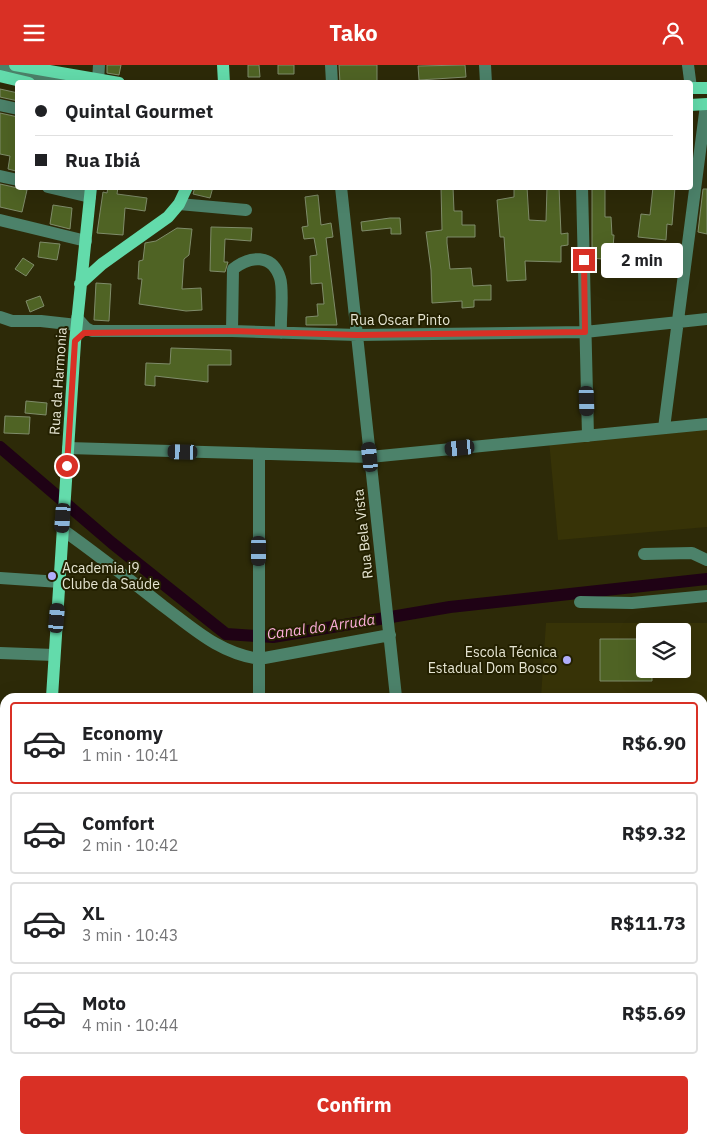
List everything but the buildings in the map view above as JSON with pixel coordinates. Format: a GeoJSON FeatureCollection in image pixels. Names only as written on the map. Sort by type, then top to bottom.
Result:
{"type":"FeatureCollection","features":[{"type":"Feature","properties":{"kind":"main road"},"geometry":{"type":"LineString","coordinates":[[15,65],[88,80]]}},
{"type":"Feature","properties":{"kind":"main road"},"geometry":{"type":"LineString","coordinates":[[223,65],[224,80]]}},
{"type":"Feature","properties":{"kind":"main road"},"geometry":{"type":"LineString","coordinates":[[0,76],[17,80]]}},
{"type":"Feature","properties":{"kind":"main road"},"geometry":{"type":"LineString","coordinates":[[693,91],[707,88]]}},
{"type":"Feature","properties":{"kind":"main road"},"geometry":{"type":"LineString","coordinates":[[693,104],[707,100]]}},
{"type":"Feature","properties":{"kind":"main road"},"geometry":{"type":"LineString","coordinates":[[80,284],[102,264],[168,217],[179,204],[186,190]]}},
{"type":"Feature","properties":{"kind":"main road","name":"Rua da Harmonia"},"geometry":{"type":"LineString","coordinates":[[52,693],[75,341],[91,193]]}},
{"type":"Feature","properties":{"kind":"street"},"geometry":{"type":"LineString","coordinates":[[98,80],[99,65]]}},
{"type":"Feature","properties":{"kind":"street"},"geometry":{"type":"LineString","coordinates":[[331,65],[332,80]]}},
{"type":"Feature","properties":{"kind":"street"},"geometry":{"type":"LineString","coordinates":[[485,65],[486,80]]}},
{"type":"Feature","properties":{"kind":"street"},"geometry":{"type":"LineString","coordinates":[[688,65],[689,80]]}},
{"type":"Feature","properties":{"kind":"street"},"geometry":{"type":"LineString","coordinates":[[0,67],[56,80]]}},
{"type":"Feature","properties":{"kind":"street"},"geometry":{"type":"LineString","coordinates":[[0,72],[34,80]]}},
{"type":"Feature","properties":{"kind":"street"},"geometry":{"type":"LineString","coordinates":[[664,428],[707,100],[693,93]]}},
{"type":"Feature","properties":{"kind":"street"},"geometry":{"type":"LineString","coordinates":[[0,105],[15,108]]}},
{"type":"Feature","properties":{"kind":"street"},"geometry":{"type":"LineString","coordinates":[[0,176],[15,179]]}},
{"type":"Feature","properties":{"kind":"street"},"geometry":{"type":"LineString","coordinates":[[70,190],[91,193]]}},
{"type":"Feature","properties":{"kind":"street","name":"Rua Bela Vista"},"geometry":{"type":"LineString","coordinates":[[341,190],[396,693]]}},
{"type":"Feature","properties":{"kind":"street"},"geometry":{"type":"LineString","coordinates":[[582,190],[588,436]]}},
{"type":"Feature","properties":{"kind":"street"},"geometry":{"type":"LineString","coordinates":[[179,204],[246,210]]}},
{"type":"Feature","properties":{"kind":"street"},"geometry":{"type":"LineString","coordinates":[[0,220],[86,241]]}},
{"type":"Feature","properties":{"kind":"street"},"geometry":{"type":"LineString","coordinates":[[232,331],[233,269],[249,259],[256,258],[266,260],[274,267],[281,279],[281,333]]}},
{"type":"Feature","properties":{"kind":"street"},"geometry":{"type":"LineString","coordinates":[[0,317],[12,321],[77,321],[86,329],[92,331]]}},
{"type":"Feature","properties":{"kind":"street","name":"Rua Oscar Pinto"},"geometry":{"type":"LineString","coordinates":[[92,331],[232,331],[357,335],[585,332],[707,319]]}},
{"type":"Feature","properties":{"kind":"street"},"geometry":{"type":"LineString","coordinates":[[75,341],[84,333],[92,331]]}},
{"type":"Feature","properties":{"kind":"street"},"geometry":{"type":"LineString","coordinates":[[68,449],[370,457],[707,424]]}},
{"type":"Feature","properties":{"kind":"street"},"geometry":{"type":"LineString","coordinates":[[259,455],[259,693]]}},
{"type":"Feature","properties":{"kind":"street"},"geometry":{"type":"LineString","coordinates":[[63,530],[196,633],[221,648],[259,656],[390,631]]}},
{"type":"Feature","properties":{"kind":"street"},"geometry":{"type":"LineString","coordinates":[[644,554],[692,553],[707,560]]}},
{"type":"Feature","properties":{"kind":"street"},"geometry":{"type":"LineString","coordinates":[[0,578],[60,582]]}},
{"type":"Feature","properties":{"kind":"street"},"geometry":{"type":"LineString","coordinates":[[580,601],[632,603],[707,596]]}},
{"type":"Feature","properties":{"kind":"street"},"geometry":{"type":"LineString","coordinates":[[0,653],[54,655]]}},
{"type":"Feature","properties":{"kind":"shaded area"},"geometry":{"type":"Polygon","coordinates":[[[707,424],[707,527],[558,540],[549,440],[707,424]]]}},
{"type":"Feature","properties":{"kind":"shaded area"},"geometry":{"type":"Polygon","coordinates":[[[546,623],[636,623],[636,678],[691,678],[691,623],[707,623],[707,693],[541,693],[546,623]]]}},
{"type":"Feature","properties":{"kind":"waterway","name":"Canal do Arruda"},"geometry":{"type":"LineString","coordinates":[[0,447],[112,543],[226,634],[273,637],[450,607],[707,579]]}},
{"type":"Feature","properties":{"kind":"place","name":"Academia i9 Clube da Saúde"},"geometry":{"type":"Point","coordinates":[52,576]}},
{"type":"Feature","properties":{"kind":"place","name":"Escola Técnica Estadual Dom Bosco"},"geometry":{"type":"Point","coordinates":[567,660]}},
{"type":"Feature","properties":{"kind":"route"},"geometry":{"type":"LineString","coordinates":[[67,466],[75,341],[84,333],[92,331],[232,331],[357,335],[585,332],[584,260]]}}]}
